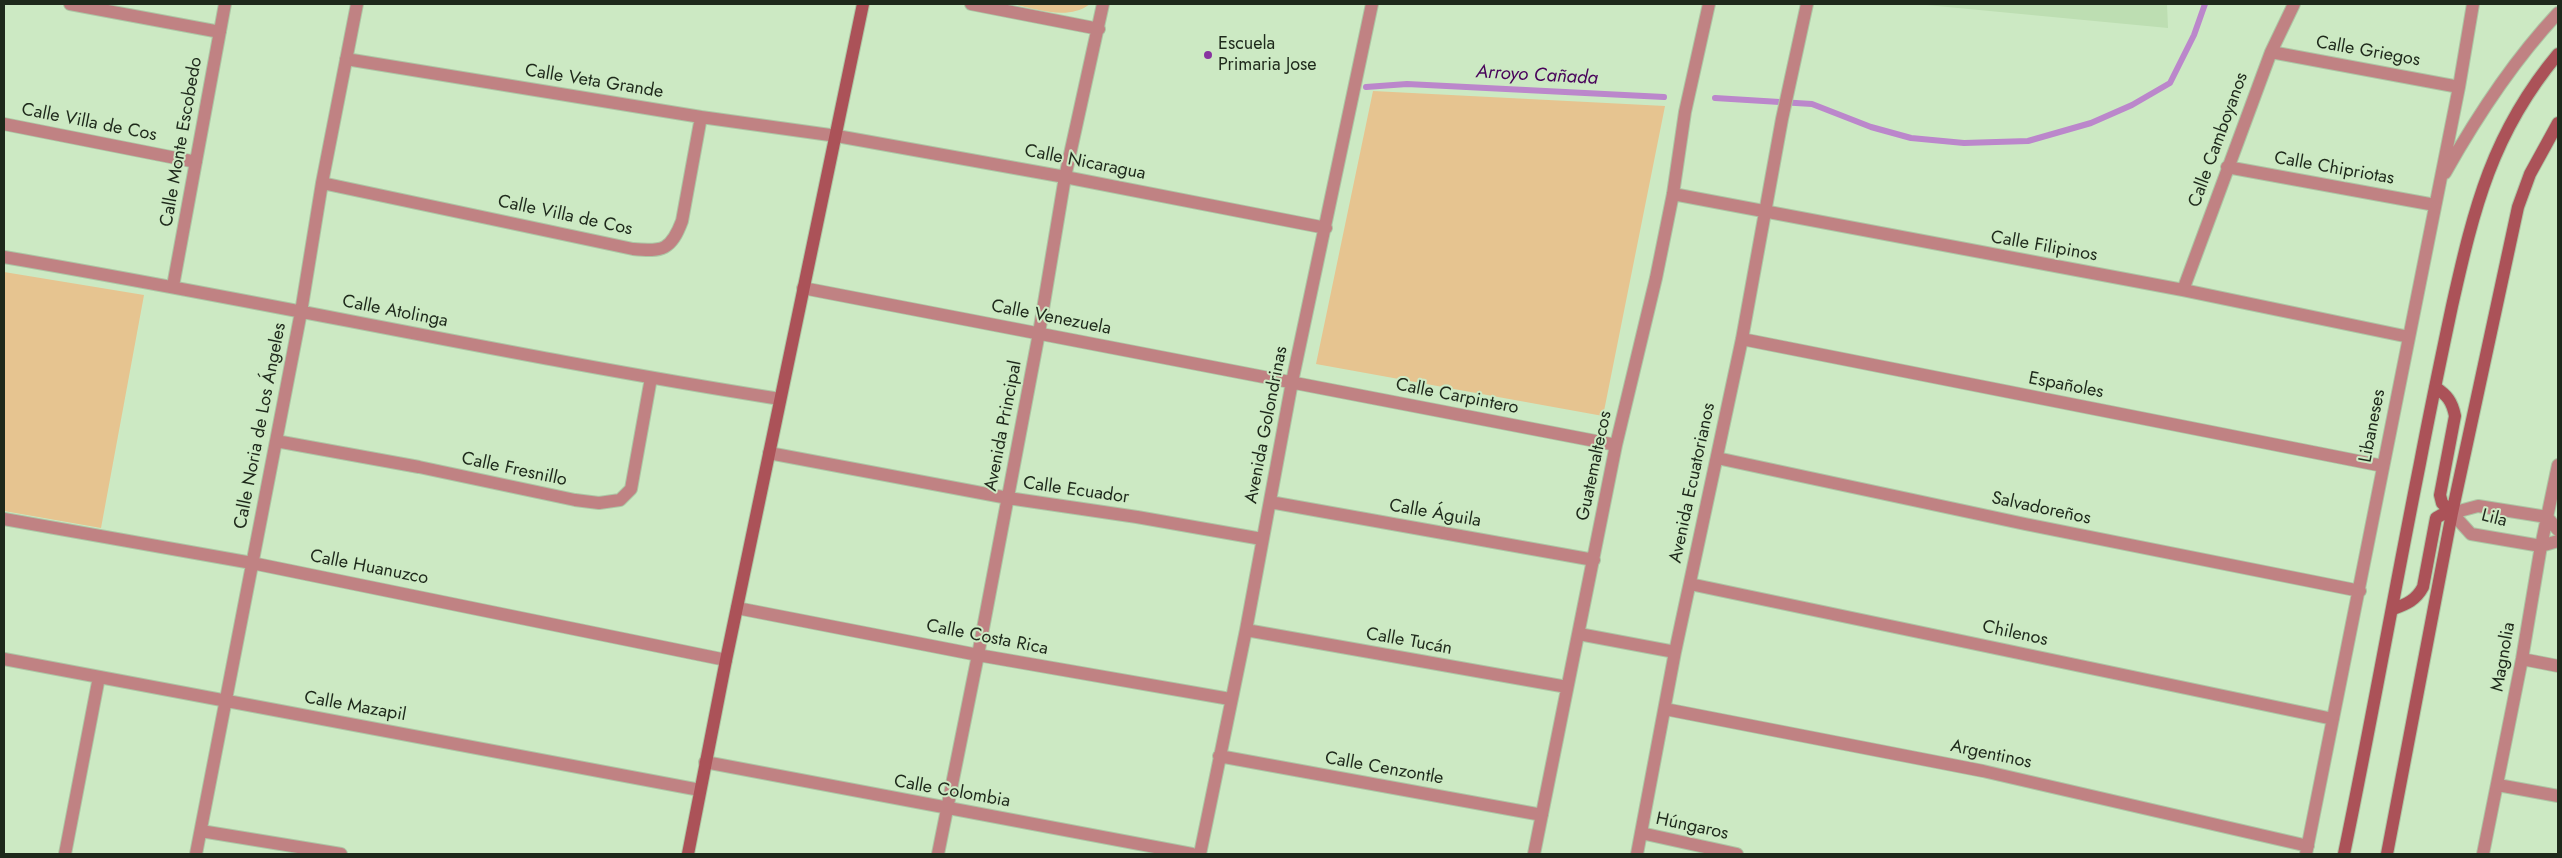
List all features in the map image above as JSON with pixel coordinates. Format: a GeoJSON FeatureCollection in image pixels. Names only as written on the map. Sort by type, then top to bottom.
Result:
{"type":"FeatureCollection","features":[{"type":"Feature","properties":{"kind":"main road"},"geometry":{"type":"LineString","coordinates":[[688,854],[726,660],[803,288],[837,136],[863,4]]}},
{"type":"Feature","properties":{"kind":"main road"},"geometry":{"type":"LineString","coordinates":[[2344,854],[2435,387],[2478,200],[2491,162],[2515,114],[2541,75],[2558,54]]}},
{"type":"Feature","properties":{"kind":"main road"},"geometry":{"type":"LineString","coordinates":[[2387,854],[2452,513],[2518,207],[2530,174],[2558,124]]}},
{"type":"Feature","properties":{"kind":"main road"},"geometry":{"type":"LineString","coordinates":[[2435,387],[2447,395],[2453,404],[2455,416],[2440,495],[2442,503],[2452,513]]}},
{"type":"Feature","properties":{"kind":"main road"},"geometry":{"type":"LineString","coordinates":[[2393,609],[2410,603],[2418,597],[2423,587],[2436,518],[2443,514],[2452,513]]}},
{"type":"Feature","properties":{"kind":"street"},"geometry":{"type":"LineString","coordinates":[[70,4],[220,32]]}},
{"type":"Feature","properties":{"kind":"street","name":"Calle Monte Escobedo"},"geometry":{"type":"LineString","coordinates":[[173,286],[225,4]]}},
{"type":"Feature","properties":{"kind":"street","name":"Calle Noria de Los Ángeles"},"geometry":{"type":"LineString","coordinates":[[196,854],[227,702],[301,312],[322,183],[357,4]]}},
{"type":"Feature","properties":{"kind":"street"},"geometry":{"type":"LineString","coordinates":[[971,4],[1099,29]]}},
{"type":"Feature","properties":{"kind":"street","name":"Avenida Principal"},"geometry":{"type":"LineString","coordinates":[[938,854],[1039,333],[1065,176],[1103,4]]}},
{"type":"Feature","properties":{"kind":"street","name":"Avenida Golondrinas"},"geometry":{"type":"LineString","coordinates":[[1200,854],[1230,700],[1246,630],[1292,382],[1372,4]]}},
{"type":"Feature","properties":{"kind":"street","name":"Guatemaltecos"},"geometry":{"type":"LineString","coordinates":[[1534,854],[1616,446],[1673,194],[1691,86],[1709,4]]}},
{"type":"Feature","properties":{"kind":"street","name":"Avenida Ecuatorianos"},"geometry":{"type":"LineString","coordinates":[[1637,854],[1675,652],[1742,339],[1782,119],[1808,4]]}},
{"type":"Feature","properties":{"kind":"street","name":"Calle Camboyanos"},"geometry":{"type":"LineString","coordinates":[[2183,290],[2270,52],[2294,4]]}},
{"type":"Feature","properties":{"kind":"street","name":"Libaneses"},"geometry":{"type":"LineString","coordinates":[[2307,850],[2459,87],[2473,4]]}},
{"type":"Feature","properties":{"kind":"street"},"geometry":{"type":"LineString","coordinates":[[2440,182],[2484,108],[2508,73],[2558,13]]}},
{"type":"Feature","properties":{"kind":"street","name":"Calle Griegos"},"geometry":{"type":"LineString","coordinates":[[2270,52],[2459,87]]}},
{"type":"Feature","properties":{"kind":"street","name":"Calle Veta Grande"},"geometry":{"type":"LineString","coordinates":[[346,59],[837,136]]}},
{"type":"Feature","properties":{"kind":"street","name":"Calle Villa de Cos"},"geometry":{"type":"LineString","coordinates":[[322,183],[623,247],[654,251],[667,247],[677,236],[682,221],[700,116]]}},
{"type":"Feature","properties":{"kind":"street","name":"Calle Villa de Cos"},"geometry":{"type":"LineString","coordinates":[[4,124],[196,162]]}},
{"type":"Feature","properties":{"kind":"street","name":"Calle Nicaragua"},"geometry":{"type":"LineString","coordinates":[[837,136],[1065,176],[1326,228]]}},
{"type":"Feature","properties":{"kind":"street","name":"Calle Chipriotas"},"geometry":{"type":"LineString","coordinates":[[2227,167],[2435,205]]}},
{"type":"Feature","properties":{"kind":"street","name":"Calle Filipinos"},"geometry":{"type":"LineString","coordinates":[[1673,194],[2183,290],[2409,337]]}},
{"type":"Feature","properties":{"kind":"street","name":"Calle Atolinga"},"geometry":{"type":"LineString","coordinates":[[4,257],[173,286],[651,378],[780,399]]}},
{"type":"Feature","properties":{"kind":"street","name":"Calle Venezuela"},"geometry":{"type":"LineString","coordinates":[[803,288],[1292,382]]}},
{"type":"Feature","properties":{"kind":"street","name":"Españoles"},"geometry":{"type":"LineString","coordinates":[[1742,339],[2383,466]]}},
{"type":"Feature","properties":{"kind":"street","name":"Calle Fresnillo"},"geometry":{"type":"LineString","coordinates":[[276,441],[419,467],[575,500],[599,503],[620,500],[631,489],[636,472],[651,378]]}},
{"type":"Feature","properties":{"kind":"street","name":"Calle Carpintero"},"geometry":{"type":"LineString","coordinates":[[1292,382],[1616,446]]}},
{"type":"Feature","properties":{"kind":"street","name":"Calle Ecuador"},"geometry":{"type":"LineString","coordinates":[[769,453],[1008,498],[1137,517],[1262,539]]}},
{"type":"Feature","properties":{"kind":"street","name":"Salvadoreños"},"geometry":{"type":"LineString","coordinates":[[1717,458],[2025,524],[2360,591]]}},
{"type":"Feature","properties":{"kind":"street","name":"Magnolia"},"geometry":{"type":"LineString","coordinates":[[2483,854],[2558,465]]}},
{"type":"Feature","properties":{"kind":"street","name":"Calle Águila"},"geometry":{"type":"LineString","coordinates":[[1270,502],[1594,560]]}},
{"type":"Feature","properties":{"kind":"street","name":"Lila"},"geometry":{"type":"LineString","coordinates":[[2547,517],[2478,506],[2452,513],[2471,534],[2541,546],[2558,541]]}},
{"type":"Feature","properties":{"kind":"street"},"geometry":{"type":"LineString","coordinates":[[2547,517],[2558,530]]}},
{"type":"Feature","properties":{"kind":"street","name":"Calle Huanuzco"},"geometry":{"type":"LineString","coordinates":[[4,519],[252,563],[726,660]]}},
{"type":"Feature","properties":{"kind":"street","name":"Chilenos"},"geometry":{"type":"LineString","coordinates":[[1690,584],[2333,719]]}},
{"type":"Feature","properties":{"kind":"street","name":"Calle Costa Rica"},"geometry":{"type":"LineString","coordinates":[[737,608],[978,655],[1230,700]]}},
{"type":"Feature","properties":{"kind":"street","name":"Calle Tucán"},"geometry":{"type":"LineString","coordinates":[[1246,630],[1567,687]]}},
{"type":"Feature","properties":{"kind":"street"},"geometry":{"type":"LineString","coordinates":[[1579,634],[1675,652]]}},
{"type":"Feature","properties":{"kind":"street","name":"Calle Mazapil"},"geometry":{"type":"LineString","coordinates":[[4,658],[227,702],[700,790]]}},
{"type":"Feature","properties":{"kind":"street"},"geometry":{"type":"LineString","coordinates":[[2522,659],[2558,666]]}},
{"type":"Feature","properties":{"kind":"street"},"geometry":{"type":"LineString","coordinates":[[65,854],[100,677]]}},
{"type":"Feature","properties":{"kind":"street","name":"Argentinos"},"geometry":{"type":"LineString","coordinates":[[1664,709],[1983,771],[2307,850]]}},
{"type":"Feature","properties":{"kind":"street","name":"Calle Cenzontle"},"geometry":{"type":"LineString","coordinates":[[1219,756],[1542,815]]}},
{"type":"Feature","properties":{"kind":"street","name":"Calle Colombia"},"geometry":{"type":"LineString","coordinates":[[705,762],[948,810],[1065,829],[1192,854]]}},
{"type":"Feature","properties":{"kind":"street"},"geometry":{"type":"LineString","coordinates":[[2498,784],[2558,796]]}},
{"type":"Feature","properties":{"kind":"street"},"geometry":{"type":"LineString","coordinates":[[201,831],[341,854]]}},
{"type":"Feature","properties":{"kind":"street","name":"Húngaros"},"geometry":{"type":"LineString","coordinates":[[1641,833],[1736,854]]}},
{"type":"Feature","properties":{"kind":"shaded area"},"geometry":{"type":"Polygon","coordinates":[[[1012,4],[1090,4],[1072,12],[1062,13],[1042,11],[1012,4]]]}},
{"type":"Feature","properties":{"kind":"shaded area"},"geometry":{"type":"Polygon","coordinates":[[[1916,4],[2167,4],[2168,28],[1916,4]]]}},
{"type":"Feature","properties":{"kind":"shaded area"},"geometry":{"type":"Polygon","coordinates":[[[1373,91],[1665,106],[1603,416],[1316,364],[1373,91]]]}},
{"type":"Feature","properties":{"kind":"shaded area"},"geometry":{"type":"Polygon","coordinates":[[[4,272],[144,295],[101,528],[4,511],[4,272]]]}},
{"type":"Feature","properties":{"kind":"waterway","name":"Arroyo Cañada"},"geometry":{"type":"LineString","coordinates":[[1715,98],[1812,104],[1871,127],[1911,138],[1964,143],[2028,141],[2091,123],[2132,105],[2170,83],[2194,35],[2205,4]]}},
{"type":"Feature","properties":{"kind":"waterway","name":"Arroyo Cañada"},"geometry":{"type":"LineString","coordinates":[[1366,87],[1407,84],[1664,97]]}},
{"type":"Feature","properties":{"kind":"place","name":"Escuela Primaria Jose"},"geometry":{"type":"Point","coordinates":[1208,55]}}]}
